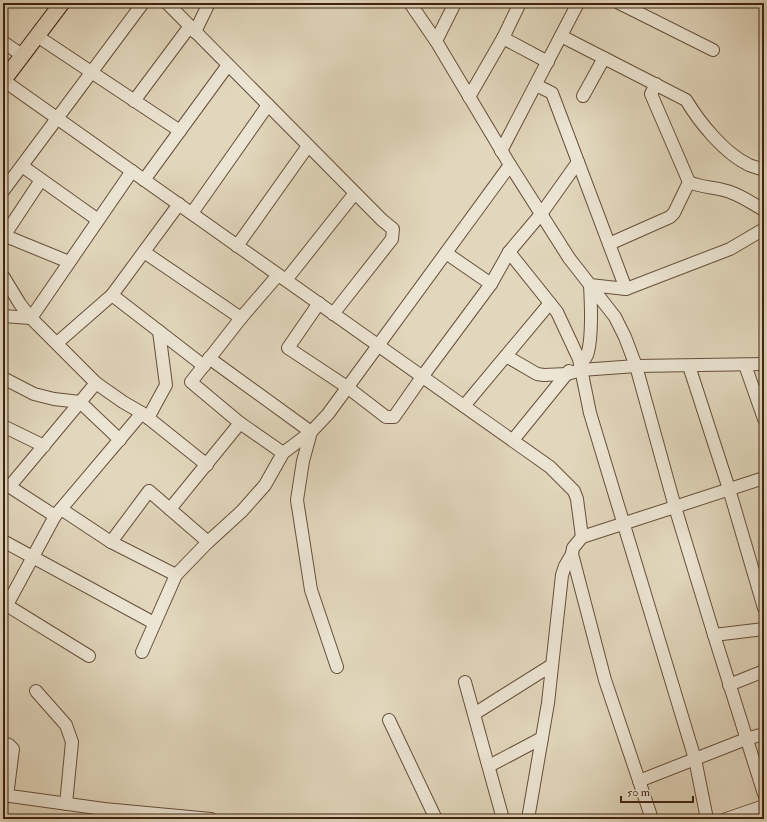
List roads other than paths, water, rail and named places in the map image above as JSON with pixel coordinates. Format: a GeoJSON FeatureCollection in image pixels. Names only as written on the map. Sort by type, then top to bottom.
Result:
{"type":"FeatureCollection","features":[{"type":"Feature","properties":{"kind":"main road"},"geometry":{"type":"LineString","coordinates":[[3,81],[59,4]]}},
{"type":"Feature","properties":{"kind":"street"},"geometry":{"type":"LineString","coordinates":[[3,191],[143,3]]}},
{"type":"Feature","properties":{"kind":"street"},"geometry":{"type":"LineString","coordinates":[[167,3],[308,146],[393,229],[392,239],[333,314]]}},
{"type":"Feature","properties":{"kind":"street"},"geometry":{"type":"LineString","coordinates":[[134,101],[193,29],[209,3]]}},
{"type":"Feature","properties":{"kind":"street"},"geometry":{"type":"LineString","coordinates":[[410,3],[436,40],[501,151],[569,258],[615,317],[625,337],[636,366],[675,507],[764,794]]}},
{"type":"Feature","properties":{"kind":"street"},"geometry":{"type":"LineString","coordinates":[[436,40],[455,3]]}},
{"type":"Feature","properties":{"kind":"street"},"geometry":{"type":"LineString","coordinates":[[469,97],[503,38],[520,3]]}},
{"type":"Feature","properties":{"kind":"street"},"geometry":{"type":"LineString","coordinates":[[501,151],[578,3]]}},
{"type":"Feature","properties":{"kind":"street"},"geometry":{"type":"LineString","coordinates":[[619,3],[713,50]]}},
{"type":"Feature","properties":{"kind":"street"},"geometry":{"type":"LineString","coordinates":[[37,36],[180,131]]}},
{"type":"Feature","properties":{"kind":"street"},"geometry":{"type":"LineString","coordinates":[[561,36],[686,100],[692,111],[721,144],[749,165],[764,170]]}},
{"type":"Feature","properties":{"kind":"street"},"geometry":{"type":"LineString","coordinates":[[503,38],[548,62]]}},
{"type":"Feature","properties":{"kind":"street"},"geometry":{"type":"LineString","coordinates":[[3,42],[22,55]]}},
{"type":"Feature","properties":{"kind":"street"},"geometry":{"type":"LineString","coordinates":[[583,96],[604,58]]}},
{"type":"Feature","properties":{"kind":"street"},"geometry":{"type":"LineString","coordinates":[[144,180],[228,65]]}},
{"type":"Feature","properties":{"kind":"street"},"geometry":{"type":"LineString","coordinates":[[3,81],[550,467],[574,491],[577,499],[582,537]]}},
{"type":"Feature","properties":{"kind":"street"},"geometry":{"type":"LineString","coordinates":[[656,84],[651,94],[690,182],[696,185],[730,191],[764,210]]}},
{"type":"Feature","properties":{"kind":"street"},"geometry":{"type":"LineString","coordinates":[[536,85],[552,93],[626,289]]}},
{"type":"Feature","properties":{"kind":"street"},"geometry":{"type":"LineString","coordinates":[[192,214],[268,105]]}},
{"type":"Feature","properties":{"kind":"street"},"geometry":{"type":"LineString","coordinates":[[237,246],[308,146]]}},
{"type":"Feature","properties":{"kind":"street"},"geometry":{"type":"LineString","coordinates":[[318,303],[288,348],[347,387],[386,417],[394,417],[490,284],[509,252],[541,214],[578,162]]}},
{"type":"Feature","properties":{"kind":"street"},"geometry":{"type":"LineString","coordinates":[[142,652],[176,575],[208,542],[242,511],[265,485],[283,453],[311,432],[328,414],[510,165]]}},
{"type":"Feature","properties":{"kind":"street"},"geometry":{"type":"LineString","coordinates":[[22,166],[98,220]]}},
{"type":"Feature","properties":{"kind":"street"},"geometry":{"type":"LineString","coordinates":[[31,318],[132,171]]}},
{"type":"Feature","properties":{"kind":"street"},"geometry":{"type":"LineString","coordinates":[[41,180],[3,235],[69,262]]}},
{"type":"Feature","properties":{"kind":"street"},"geometry":{"type":"LineString","coordinates":[[609,244],[670,217],[674,213],[690,182]]}},
{"type":"Feature","properties":{"kind":"street"},"geometry":{"type":"LineString","coordinates":[[283,453],[240,423],[191,382],[241,318],[282,278],[355,193]]}},
{"type":"Feature","properties":{"kind":"street"},"geometry":{"type":"LineString","coordinates":[[58,343],[112,295],[178,204]]}},
{"type":"Feature","properties":{"kind":"street"},"geometry":{"type":"LineString","coordinates":[[590,285],[626,289],[730,249],[764,229]]}},
{"type":"Feature","properties":{"kind":"street"},"geometry":{"type":"LineString","coordinates":[[144,252],[241,318]]}},
{"type":"Feature","properties":{"kind":"street"},"geometry":{"type":"LineString","coordinates":[[509,252],[557,312],[580,365],[590,412],[695,759],[707,819]]}},
{"type":"Feature","properties":{"kind":"street"},"geometry":{"type":"LineString","coordinates":[[446,253],[490,284]]}},
{"type":"Feature","properties":{"kind":"street"},"geometry":{"type":"LineString","coordinates":[[3,276],[20,304],[31,318],[58,343],[96,383],[145,416],[207,465]]}},
{"type":"Feature","properties":{"kind":"street"},"geometry":{"type":"LineString","coordinates":[[513,440],[567,374],[580,365],[587,355],[591,317],[590,285]]}},
{"type":"Feature","properties":{"kind":"street"},"geometry":{"type":"LineString","coordinates":[[112,295],[159,331],[311,432]]}},
{"type":"Feature","properties":{"kind":"street"},"geometry":{"type":"LineString","coordinates":[[464,406],[550,303]]}},
{"type":"Feature","properties":{"kind":"street"},"geometry":{"type":"LineString","coordinates":[[3,316],[31,318]]}},
{"type":"Feature","properties":{"kind":"street"},"geometry":{"type":"LineString","coordinates":[[89,656],[5,604],[58,512],[120,440],[145,416],[166,385],[159,331]]}},
{"type":"Feature","properties":{"kind":"street"},"geometry":{"type":"LineString","coordinates":[[506,356],[537,374],[567,374]]}},
{"type":"Feature","properties":{"kind":"street"},"geometry":{"type":"LineString","coordinates":[[580,365],[689,366],[764,364]]}},
{"type":"Feature","properties":{"kind":"street"},"geometry":{"type":"LineString","coordinates":[[745,365],[764,419]]}},
{"type":"Feature","properties":{"kind":"street"},"geometry":{"type":"LineString","coordinates":[[689,366],[764,608]]}},
{"type":"Feature","properties":{"kind":"street"},"geometry":{"type":"LineString","coordinates":[[3,378],[34,394],[54,399],[80,402],[120,440]]}},
{"type":"Feature","properties":{"kind":"street"},"geometry":{"type":"LineString","coordinates":[[96,383],[44,446],[6,485],[111,542],[176,575]]}},
{"type":"Feature","properties":{"kind":"street"},"geometry":{"type":"LineString","coordinates":[[170,509],[240,423]]}},
{"type":"Feature","properties":{"kind":"street"},"geometry":{"type":"LineString","coordinates":[[3,426],[44,446]]}},
{"type":"Feature","properties":{"kind":"street"},"geometry":{"type":"LineString","coordinates":[[311,432],[303,461],[297,500],[311,590],[337,667]]}},
{"type":"Feature","properties":{"kind":"street"},"geometry":{"type":"LineString","coordinates":[[528,819],[548,703],[562,575],[572,554],[573,548],[582,537],[764,478]]}},
{"type":"Feature","properties":{"kind":"street"},"geometry":{"type":"LineString","coordinates":[[111,542],[149,491],[208,542]]}},
{"type":"Feature","properties":{"kind":"street"},"geometry":{"type":"LineString","coordinates":[[3,541],[154,623]]}},
{"type":"Feature","properties":{"kind":"street"},"geometry":{"type":"LineString","coordinates":[[572,554],[606,680],[652,819]]}},
{"type":"Feature","properties":{"kind":"street"},"geometry":{"type":"LineString","coordinates":[[714,635],[764,629]]}},
{"type":"Feature","properties":{"kind":"street"},"geometry":{"type":"LineString","coordinates":[[474,714],[552,665]]}},
{"type":"Feature","properties":{"kind":"street"},"geometry":{"type":"LineString","coordinates":[[729,685],[764,671]]}},
{"type":"Feature","properties":{"kind":"street"},"geometry":{"type":"LineString","coordinates":[[465,682],[503,819]]}},
{"type":"Feature","properties":{"kind":"street"},"geometry":{"type":"LineString","coordinates":[[36,691],[66,725],[72,742],[66,804]]}},
{"type":"Feature","properties":{"kind":"street"},"geometry":{"type":"LineString","coordinates":[[389,720],[436,819]]}},
{"type":"Feature","properties":{"kind":"street"},"geometry":{"type":"LineString","coordinates":[[639,781],[746,739],[764,734]]}},
{"type":"Feature","properties":{"kind":"street"},"geometry":{"type":"LineString","coordinates":[[488,766],[542,738]]}},
{"type":"Feature","properties":{"kind":"street"},"geometry":{"type":"LineString","coordinates":[[3,744],[9,745],[13,749],[5,796],[66,804],[103,814],[211,819]]}},
{"type":"Feature","properties":{"kind":"street"},"geometry":{"type":"LineString","coordinates":[[726,819],[764,806]]}}]}
